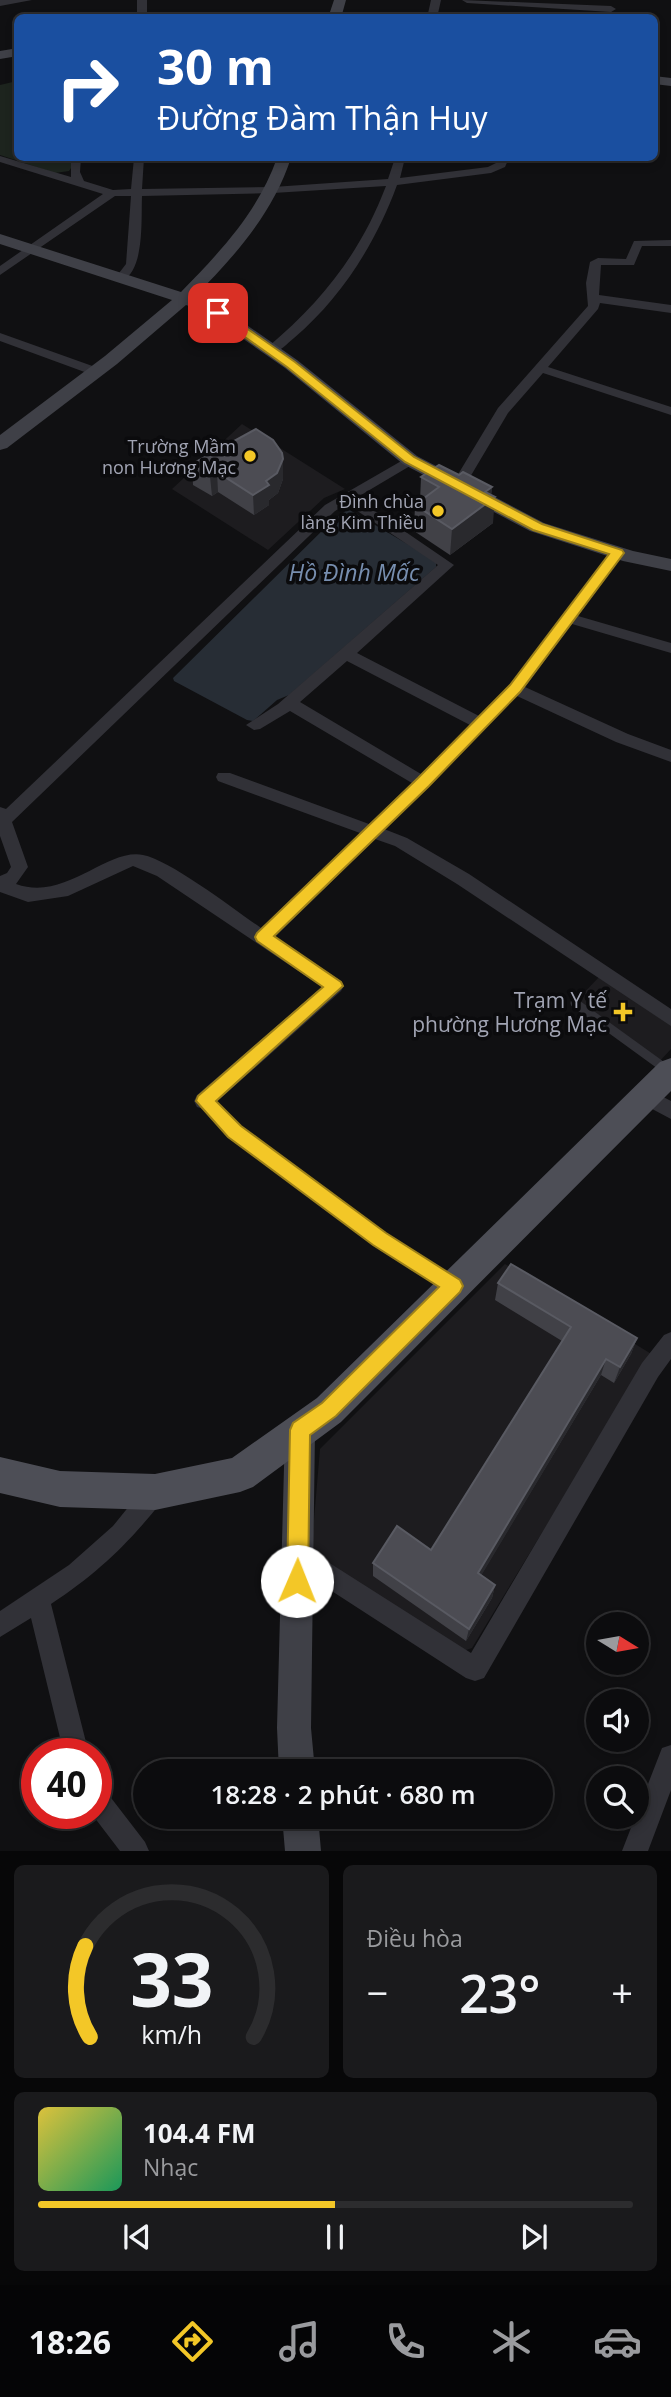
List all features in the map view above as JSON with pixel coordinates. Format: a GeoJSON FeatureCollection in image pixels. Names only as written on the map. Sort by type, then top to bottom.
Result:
{"type":"FeatureCollection","features":[{"type":"Feature","properties":{"kind":"main road"},"geometry":{"type":"LineString","coordinates":[[0,1475],[60,1489],[155,1492],[240,1474],[329,1410],[454,1286],[658,1103],[670,1072]]}},
{"type":"Feature","properties":{"kind":"street"},"geometry":{"type":"LineString","coordinates":[[0,3],[27,0]]}},
{"type":"Feature","properties":{"kind":"street"},"geometry":{"type":"LineString","coordinates":[[467,0],[615,12],[604,0]]}},
{"type":"Feature","properties":{"kind":"street"},"geometry":{"type":"LineString","coordinates":[[0,159],[113,193],[272,190],[394,182],[491,170],[501,165],[503,161]]}},
{"type":"Feature","properties":{"kind":"street"},"geometry":{"type":"LineString","coordinates":[[76,161],[75,172],[79,183]]}},
{"type":"Feature","properties":{"kind":"street"},"geometry":{"type":"LineString","coordinates":[[122,277],[132,264],[139,161]]}},
{"type":"Feature","properties":{"kind":"street"},"geometry":{"type":"LineString","coordinates":[[0,444],[183,298],[227,255],[272,190],[283,161]]}},
{"type":"Feature","properties":{"kind":"street"},"geometry":{"type":"LineString","coordinates":[[272,350],[317,310],[365,243],[394,182],[399,161]]}},
{"type":"Feature","properties":{"kind":"street"},"geometry":{"type":"LineString","coordinates":[[0,271],[113,193]]}},
{"type":"Feature","properties":{"kind":"street"},"geometry":{"type":"LineString","coordinates":[[0,239],[209,307],[272,350],[410,460],[537,527],[617,553],[671,565]]}},
{"type":"Feature","properties":{"kind":"street"},"geometry":{"type":"LineString","coordinates":[[458,486],[503,411],[594,306],[594,264],[598,261],[630,263],[638,243],[671,243]]}},
{"type":"Feature","properties":{"kind":"street"},"geometry":{"type":"LineString","coordinates":[[593,298],[671,309]]}},
{"type":"Feature","properties":{"kind":"street"},"geometry":{"type":"LineString","coordinates":[[0,337],[94,371]]}},
{"type":"Feature","properties":{"kind":"street"},"geometry":{"type":"LineString","coordinates":[[540,368],[671,411]]}},
{"type":"Feature","properties":{"kind":"street"},"geometry":{"type":"LineString","coordinates":[[0,884],[13,878],[20,867],[2,817],[330,508],[410,460]]}},
{"type":"Feature","properties":{"kind":"street"},"geometry":{"type":"LineString","coordinates":[[254,725],[289,703],[447,565],[347,498]]}},
{"type":"Feature","properties":{"kind":"street"},"geometry":{"type":"LineString","coordinates":[[263,937],[370,831],[424,782],[515,689],[617,553]]}},
{"type":"Feature","properties":{"kind":"street"},"geometry":{"type":"LineString","coordinates":[[569,618],[671,648]]}},
{"type":"Feature","properties":{"kind":"street"},"geometry":{"type":"LineString","coordinates":[[347,654],[480,723]]}},
{"type":"Feature","properties":{"kind":"street"},"geometry":{"type":"LineString","coordinates":[[515,689],[622,738],[671,756]]}},
{"type":"Feature","properties":{"kind":"street"},"geometry":{"type":"LineString","coordinates":[[289,703],[424,782]]}},
{"type":"Feature","properties":{"kind":"street"},"geometry":{"type":"LineString","coordinates":[[224,777],[401,842],[463,879],[671,1019]]}},
{"type":"Feature","properties":{"kind":"street"},"geometry":{"type":"LineString","coordinates":[[0,884],[28,895],[68,888],[131,860],[143,861],[163,871],[335,986],[204,1101]]}},
{"type":"Feature","properties":{"kind":"street"},"geometry":{"type":"LineString","coordinates":[[298,1556],[474,1669],[650,1370],[671,1342]]}},
{"type":"Feature","properties":{"kind":"street"},"geometry":{"type":"LineString","coordinates":[[296,1759],[294,1728],[300,1430]]}},
{"type":"Feature","properties":{"kind":"street"},"geometry":{"type":"LineString","coordinates":[[0,1625],[77,1573],[121,1534],[155,1492]]}},
{"type":"Feature","properties":{"kind":"street"},"geometry":{"type":"LineString","coordinates":[[38,1599],[73,1738]]}},
{"type":"Feature","properties":{"kind":"street"},"geometry":{"type":"LineString","coordinates":[[635,1851],[671,1757]]}},
{"type":"Feature","properties":{"kind":"street"},"geometry":{"type":"LineString","coordinates":[[112,1820],[136,1851]]}},
{"type":"Feature","properties":{"kind":"street"},"geometry":{"type":"LineString","coordinates":[[301,1829],[303,1851]]}},
{"type":"Feature","properties":{"kind":"lane"},"geometry":{"type":"LineString","coordinates":[[575,1003],[670,1072]]}},
{"type":"Feature","properties":{"kind":"lane"},"geometry":{"type":"LineString","coordinates":[[204,1101],[234,1131],[368,1231],[454,1286]]}},
{"type":"Feature","properties":{"kind":"shaded area"},"geometry":{"type":"Polygon","coordinates":[[[14,82],[14,160],[0,155],[0,85],[14,82]]]}},
{"type":"Feature","properties":{"kind":"shaded area"},"geometry":{"type":"Polygon","coordinates":[[[18,161],[73,161],[69,171],[55,173],[18,161]]]}},
{"type":"Feature","properties":{"kind":"shaded area","name":"Trường Mầm non Hương Mạc"},"geometry":{"type":"Polygon","coordinates":[[[242,424],[345,489],[324,498],[268,550],[172,489],[242,424]]]}},
{"type":"Feature","properties":{"kind":"shaded area","name":"Trạm Y tế phường Hương Mạc"},"geometry":{"type":"Polygon","coordinates":[[[601,975],[671,1022],[671,1049],[659,1062],[575,1002],[601,975]]]}},
{"type":"Feature","properties":{"kind":"shaded area"},"geometry":{"type":"Polygon","coordinates":[[[505,1264],[653,1355],[636,1378],[472,1648],[463,1651],[311,1555],[320,1449],[505,1264]]]}},
{"type":"Feature","properties":{"kind":"water","name":"Hồ Đình Mấc"},"geometry":{"type":"Polygon","coordinates":[[[348,509],[436,561],[436,567],[289,695],[277,700],[253,721],[174,681],[173,678],[329,524],[348,509]]]}},
{"type":"Feature","properties":{"kind":"building"},"geometry":{"type":"Polygon","coordinates":[[[256,429],[273,440],[283,459],[277,473],[266,481],[269,485],[253,495],[217,472],[210,476],[192,464],[256,429]]]}},
{"type":"Feature","properties":{"kind":"building"},"geometry":{"type":"Polygon","coordinates":[[[439,465],[459,475],[463,472],[492,487],[485,492],[495,497],[452,529],[415,505],[439,487],[421,477],[439,465]]]}},
{"type":"Feature","properties":{"kind":"building"},"geometry":{"type":"Polygon","coordinates":[[[511,1264],[637,1338],[620,1367],[606,1359],[478,1573],[495,1585],[469,1629],[373,1563],[397,1526],[431,1550],[571,1327],[498,1283],[511,1264]]]}},
{"type":"Feature","properties":{"kind":"place","name":"Trường Mầm non Hương Mạc"},"geometry":{"type":"Point","coordinates":[250,456]}},
{"type":"Feature","properties":{"kind":"place","name":"Đình chùa làng Kim Thiều"},"geometry":{"type":"Point","coordinates":[438,511]}},
{"type":"Feature","properties":{"kind":"place","name":"Trạm Y tế phường Hương Mạc"},"geometry":{"type":"Point","coordinates":[623,1012]}},
{"type":"Feature","properties":{"kind":"route"},"geometry":{"type":"LineString","coordinates":[[218,313],[291,364],[410,460],[537,527],[617,553],[515,689],[424,782],[370,831],[263,937],[335,986],[204,1101],[234,1131],[379,1239],[454,1286],[329,1410],[300,1430],[297,1581]]}}]}
